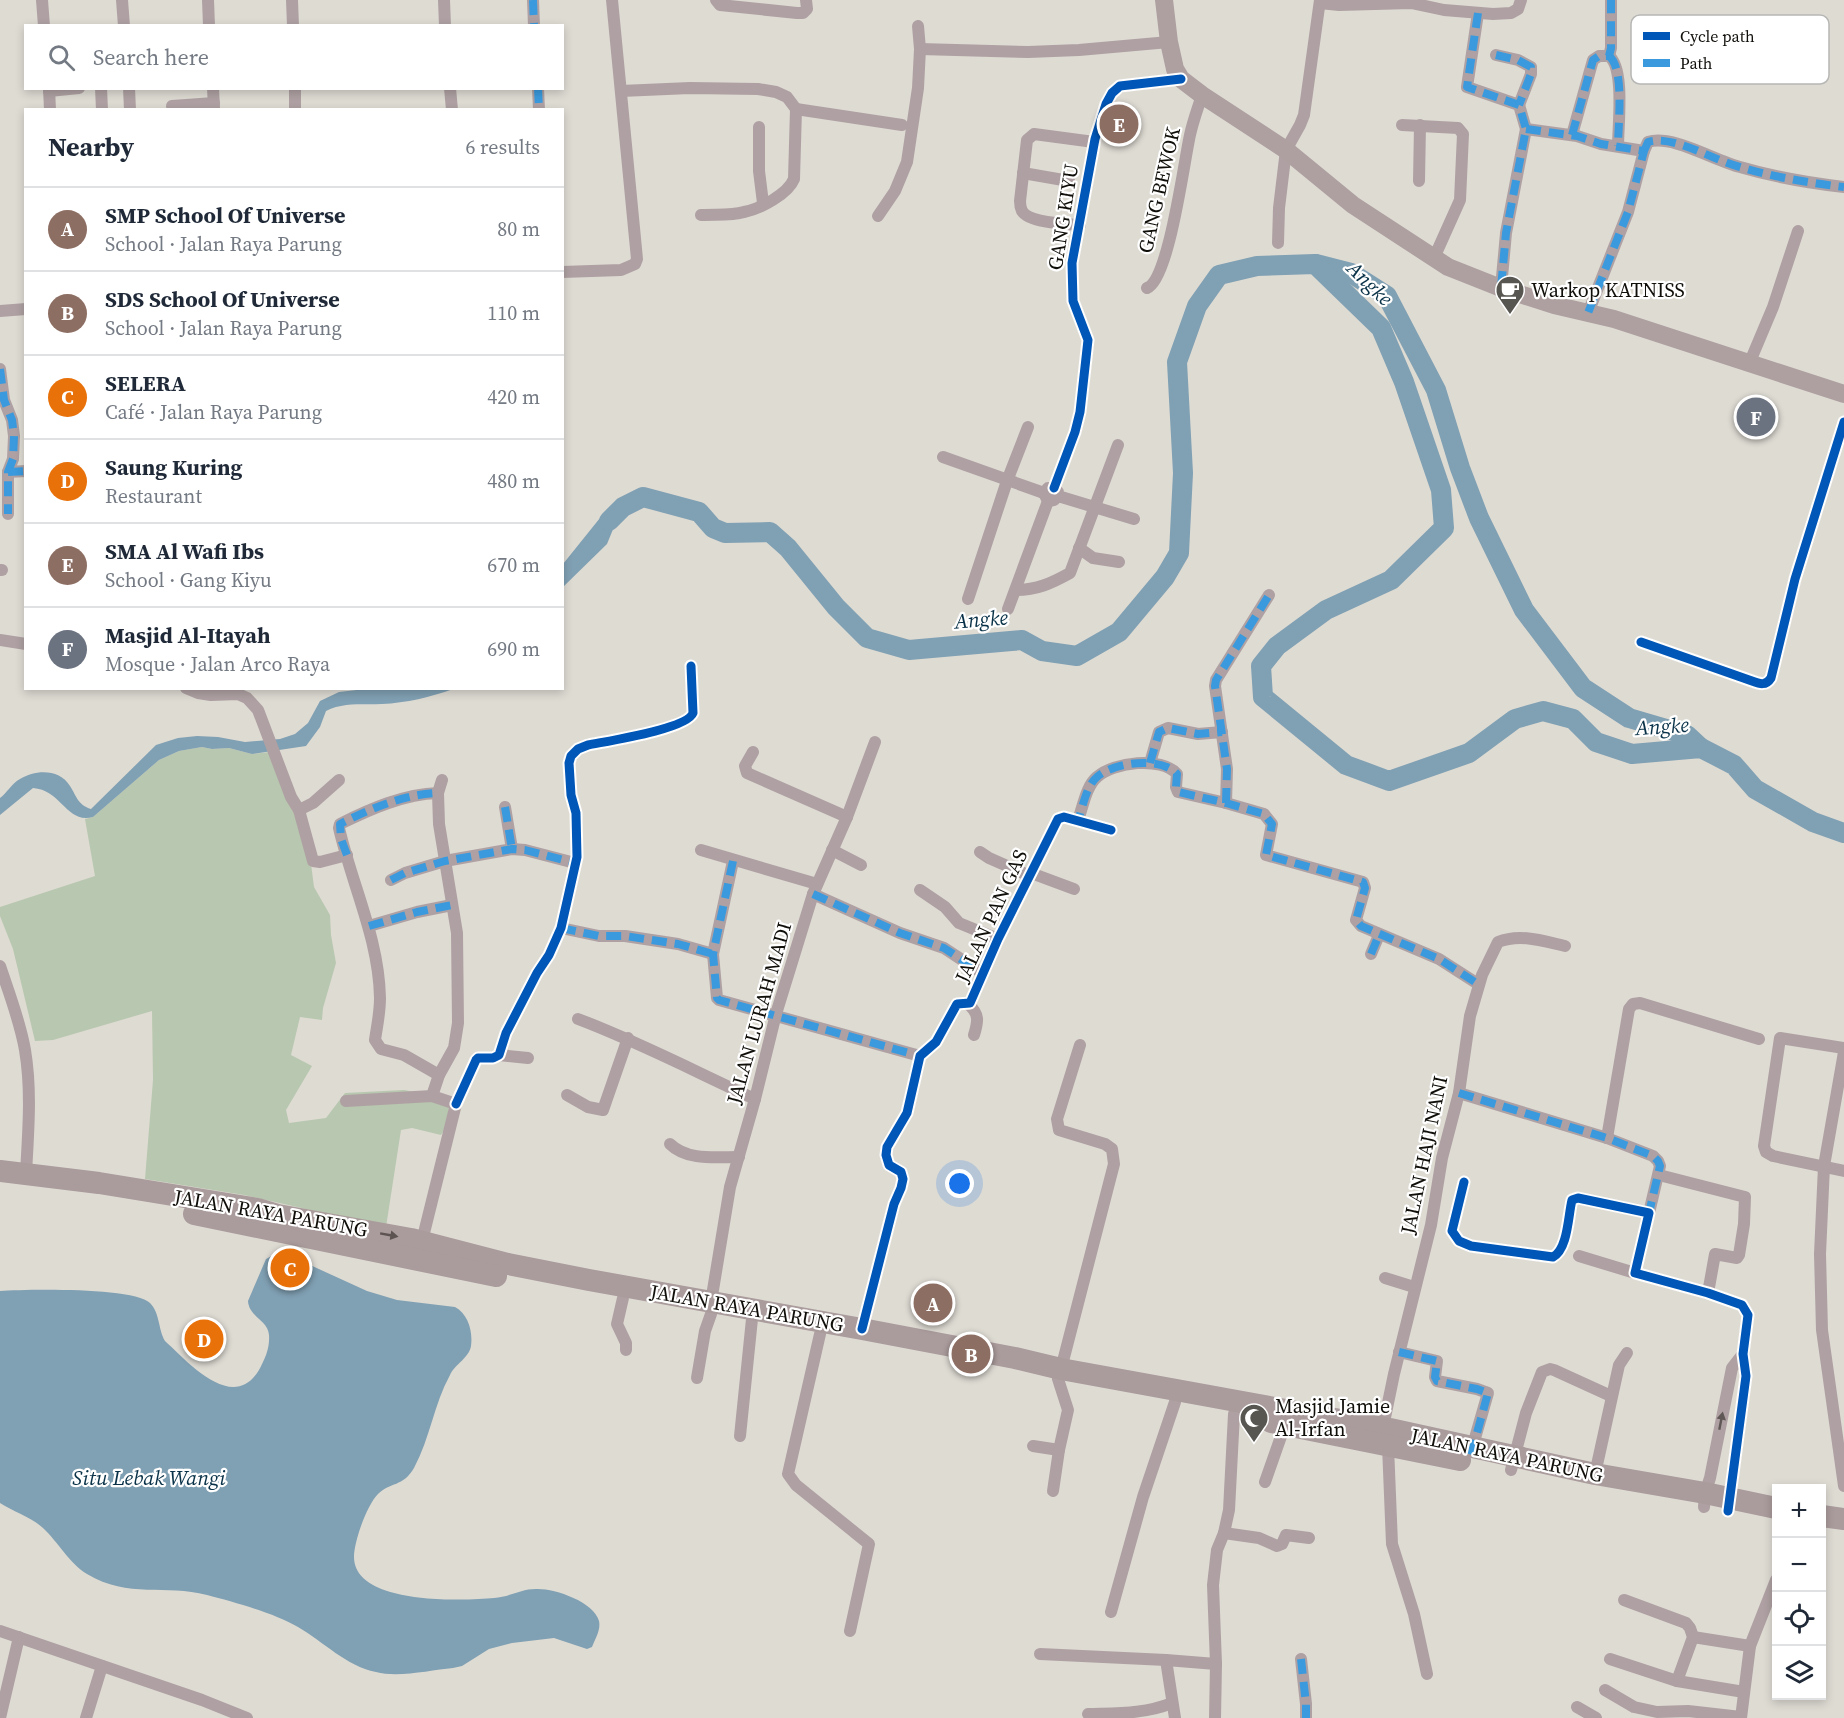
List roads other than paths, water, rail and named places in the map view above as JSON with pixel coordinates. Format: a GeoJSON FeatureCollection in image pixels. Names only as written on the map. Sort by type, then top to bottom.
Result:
{"type":"FeatureCollection","features":[{"type":"Feature","properties":{"kind":"highway","name":"JALAN RAYA PARUNG"},"geometry":{"type":"LineString","coordinates":[[0,1172],[99,1183],[246,1207],[422,1241],[623,1298],[862,1329],[1175,1402],[1285,1425],[1471,1455],[1704,1500],[1772,1508]]}},
{"type":"Feature","properties":{"kind":"highway","name":"JALAN RAYA PARUNG"},"geometry":{"type":"LineString","coordinates":[[0,1183],[92,1194],[587,1287],[711,1308],[820,1334],[993,1369],[1059,1374],[1384,1440]]}},
{"type":"Feature","properties":{"kind":"highway","name":"JALAN RAYA PARUNG"},"geometry":{"type":"LineString","coordinates":[[1513,1463],[1595,1474],[1704,1500]]}},
{"type":"Feature","properties":{"kind":"highway","name":"JALAN RAYA PARUNG"},"geometry":{"type":"LineString","coordinates":[[1729,1504],[1772,1520]]}},
{"type":"Feature","properties":{"kind":"highway"},"geometry":{"type":"LineString","coordinates":[[1826,1517],[1844,1519]]}},
{"type":"Feature","properties":{"kind":"highway"},"geometry":{"type":"LineString","coordinates":[[1826,1526],[1844,1528]]}},
{"type":"Feature","properties":{"kind":"main road"},"geometry":{"type":"LineString","coordinates":[[1164,0],[1169,42],[1176,69],[1182,79],[1202,95],[1286,150],[1353,205],[1448,267],[1501,288],[1554,305],[1614,318],[1844,394]]}},
{"type":"Feature","properties":{"kind":"street"},"geometry":{"type":"LineString","coordinates":[[42,0],[44,24]]}},
{"type":"Feature","properties":{"kind":"street"},"geometry":{"type":"LineString","coordinates":[[122,0],[124,24]]}},
{"type":"Feature","properties":{"kind":"street"},"geometry":{"type":"LineString","coordinates":[[208,0],[209,24]]}},
{"type":"Feature","properties":{"kind":"street"},"geometry":{"type":"LineString","coordinates":[[292,0],[293,24]]}},
{"type":"Feature","properties":{"kind":"street"},"geometry":{"type":"LineString","coordinates":[[444,0],[445,24]]}},
{"type":"Feature","properties":{"kind":"street"},"geometry":{"type":"LineString","coordinates":[[532,0],[534,24]]}},
{"type":"Feature","properties":{"kind":"street"},"geometry":{"type":"LineString","coordinates":[[564,272],[621,270],[635,264],[637,259],[612,0]]}},
{"type":"Feature","properties":{"kind":"street"},"geometry":{"type":"LineString","coordinates":[[716,0],[720,4],[803,13],[807,9],[806,0]]}},
{"type":"Feature","properties":{"kind":"street"},"geometry":{"type":"LineString","coordinates":[[1278,243],[1279,208],[1286,150],[1304,115],[1320,1],[1339,5],[1411,1],[1444,10],[1463,5],[1478,13],[1511,13],[1518,9],[1521,0]]}},
{"type":"Feature","properties":{"kind":"street"},"geometry":{"type":"LineString","coordinates":[[1608,56],[1611,48],[1611,0]]}},
{"type":"Feature","properties":{"kind":"street"},"geometry":{"type":"LineString","coordinates":[[1478,13],[1467,87],[1519,105]]}},
{"type":"Feature","properties":{"kind":"street"},"geometry":{"type":"LineString","coordinates":[[878,216],[895,191],[908,162],[920,49],[918,26]]}},
{"type":"Feature","properties":{"kind":"street"},"geometry":{"type":"LineString","coordinates":[[920,49],[1028,52],[1169,42]]}},
{"type":"Feature","properties":{"kind":"street"},"geometry":{"type":"LineString","coordinates":[[1496,55],[1518,60],[1531,67],[1531,74],[1519,105],[1526,129],[1506,233],[1501,288]]}},
{"type":"Feature","properties":{"kind":"street"},"geometry":{"type":"LineString","coordinates":[[1572,135],[1593,60],[1599,56],[1608,56],[1612,59],[1617,73],[1618,146]]}},
{"type":"Feature","properties":{"kind":"street","name":"GANG KIYU"},"geometry":{"type":"LineString","coordinates":[[1008,609],[1075,432],[1080,412],[1088,340],[1073,301],[1072,263],[1094,142],[1106,104],[1112,93],[1120,86],[1182,79]]}},
{"type":"Feature","properties":{"kind":"street"},"geometry":{"type":"LineString","coordinates":[[621,91],[690,88],[758,89],[776,92],[787,97],[796,109],[794,179],[791,187],[782,194],[742,213],[701,215]]}},
{"type":"Feature","properties":{"kind":"street"},"geometry":{"type":"LineString","coordinates":[[49,90],[50,108]]}},
{"type":"Feature","properties":{"kind":"street"},"geometry":{"type":"LineString","coordinates":[[101,90],[102,108]]}},
{"type":"Feature","properties":{"kind":"street"},"geometry":{"type":"LineString","coordinates":[[129,90],[130,108]]}},
{"type":"Feature","properties":{"kind":"street"},"geometry":{"type":"LineString","coordinates":[[172,106],[214,106],[213,90]]}},
{"type":"Feature","properties":{"kind":"street"},"geometry":{"type":"LineString","coordinates":[[295,90],[295,108]]}},
{"type":"Feature","properties":{"kind":"street"},"geometry":{"type":"LineString","coordinates":[[450,90],[452,108]]}},
{"type":"Feature","properties":{"kind":"street"},"geometry":{"type":"LineString","coordinates":[[538,90],[539,108]]}},
{"type":"Feature","properties":{"kind":"street","name":"GANG BEWOK"},"geometry":{"type":"LineString","coordinates":[[1147,288],[1154,284],[1166,252],[1190,135],[1202,95]]}},
{"type":"Feature","properties":{"kind":"street"},"geometry":{"type":"LineString","coordinates":[[796,109],[902,125]]}},
{"type":"Feature","properties":{"kind":"street"},"geometry":{"type":"LineString","coordinates":[[1402,125],[1458,128],[1463,134],[1460,201],[1434,258]]}},
{"type":"Feature","properties":{"kind":"street"},"geometry":{"type":"LineString","coordinates":[[1419,181],[1420,126]]}},
{"type":"Feature","properties":{"kind":"street"},"geometry":{"type":"LineString","coordinates":[[759,127],[759,171],[763,204]]}},
{"type":"Feature","properties":{"kind":"street"},"geometry":{"type":"LineString","coordinates":[[1526,129],[1572,135],[1593,142],[1644,151]]}},
{"type":"Feature","properties":{"kind":"street"},"geometry":{"type":"LineString","coordinates":[[1080,225],[1037,220],[1021,210],[1027,140],[1034,134],[1094,142]]}},
{"type":"Feature","properties":{"kind":"street"},"geometry":{"type":"LineString","coordinates":[[1588,313],[1628,212],[1648,142],[1662,140],[1701,152],[1740,168],[1805,183],[1844,187]]}},
{"type":"Feature","properties":{"kind":"street"},"geometry":{"type":"LineString","coordinates":[[1023,173],[1069,181]]}},
{"type":"Feature","properties":{"kind":"street"},"geometry":{"type":"LineString","coordinates":[[1749,364],[1773,306],[1798,231]]}},
{"type":"Feature","properties":{"kind":"street"},"geometry":{"type":"LineString","coordinates":[[0,311],[24,309]]}},
{"type":"Feature","properties":{"kind":"street"},"geometry":{"type":"LineString","coordinates":[[0,369],[4,400],[14,428],[15,446],[8,472],[8,514]]}},
{"type":"Feature","properties":{"kind":"street"},"geometry":{"type":"LineString","coordinates":[[1641,642],[1763,685],[1768,683],[1772,678],[1795,579],[1844,422]]}},
{"type":"Feature","properties":{"kind":"street"},"geometry":{"type":"LineString","coordinates":[[968,599],[1006,481],[1028,427]]}},
{"type":"Feature","properties":{"kind":"street"},"geometry":{"type":"LineString","coordinates":[[1070,573],[1119,445]]}},
{"type":"Feature","properties":{"kind":"street"},"geometry":{"type":"LineString","coordinates":[[943,457],[1006,481],[1134,519]]}},
{"type":"Feature","properties":{"kind":"street"},"geometry":{"type":"LineString","coordinates":[[8,472],[24,471]]}},
{"type":"Feature","properties":{"kind":"street"},"geometry":{"type":"LineString","coordinates":[[1079,548],[1093,558],[1119,562]]}},
{"type":"Feature","properties":{"kind":"street"},"geometry":{"type":"LineString","coordinates":[[1016,590],[1032,590],[1052,583],[1093,558]]}},
{"type":"Feature","properties":{"kind":"street"},"geometry":{"type":"LineString","coordinates":[[1227,803],[1227,769],[1216,680],[1269,595]]}},
{"type":"Feature","properties":{"kind":"street"},"geometry":{"type":"LineString","coordinates":[[0,640],[24,644]]}},
{"type":"Feature","properties":{"kind":"street"},"geometry":{"type":"LineString","coordinates":[[499,1055],[506,1033],[533,980],[553,948],[561,928],[577,857],[576,813],[568,771],[571,756],[578,749],[588,745],[676,726],[693,717],[691,666]]}},
{"type":"Feature","properties":{"kind":"street"},"geometry":{"type":"LineString","coordinates":[[191,690],[198,693],[238,694],[248,698],[258,710],[291,797],[299,810],[313,861],[320,862],[346,855]]}},
{"type":"Feature","properties":{"kind":"street"},"geometry":{"type":"LineString","coordinates":[[1150,762],[1159,732],[1164,729],[1198,734],[1222,732]]}},
{"type":"Feature","properties":{"kind":"street","name":"JALAN LURAH MADI"},"geometry":{"type":"LineString","coordinates":[[697,1378],[711,1308],[730,1187],[776,1014],[815,889],[847,817],[875,742]]}},
{"type":"Feature","properties":{"kind":"street"},"geometry":{"type":"LineString","coordinates":[[753,752],[745,766],[747,773],[847,817]]}},
{"type":"Feature","properties":{"kind":"street"},"geometry":{"type":"LineString","coordinates":[[1110,830],[1078,820],[1090,786],[1098,776],[1126,765],[1150,762],[1175,771],[1177,774],[1176,787],[1179,792],[1264,814],[1272,824],[1266,855],[1363,882],[1365,888],[1356,920],[1361,926],[1438,959],[1478,984]]}},
{"type":"Feature","properties":{"kind":"street"},"geometry":{"type":"LineString","coordinates":[[299,810],[308,807],[339,780]]}},
{"type":"Feature","properties":{"kind":"street"},"geometry":{"type":"LineString","coordinates":[[432,1096],[439,1075],[450,1058],[457,1038],[458,933],[439,824],[438,793],[442,780]]}},
{"type":"Feature","properties":{"kind":"street"},"geometry":{"type":"LineString","coordinates":[[438,793],[420,793],[360,815],[340,825],[341,839],[350,872],[369,926],[380,988],[380,1012],[375,1040],[378,1047],[404,1056],[439,1075]]}},
{"type":"Feature","properties":{"kind":"street"},"geometry":{"type":"LineString","coordinates":[[505,807],[512,849]]}},
{"type":"Feature","properties":{"kind":"street","name":"JALAN PAN GAS"},"geometry":{"type":"LineString","coordinates":[[920,1056],[936,1042],[957,1004],[968,1005],[1058,819],[1065,817],[1078,820]]}},
{"type":"Feature","properties":{"kind":"street"},"geometry":{"type":"LineString","coordinates":[[391,880],[405,873],[445,861],[512,849],[525,850],[575,863]]}},
{"type":"Feature","properties":{"kind":"street"},"geometry":{"type":"LineString","coordinates":[[701,850],[815,889],[900,933],[944,948],[982,973]]}},
{"type":"Feature","properties":{"kind":"street"},"geometry":{"type":"LineString","coordinates":[[832,850],[861,865]]}},
{"type":"Feature","properties":{"kind":"street"},"geometry":{"type":"LineString","coordinates":[[980,852],[1030,874],[1074,889]]}},
{"type":"Feature","properties":{"kind":"street"},"geometry":{"type":"LineString","coordinates":[[733,861],[713,954],[717,998],[920,1056],[907,1113],[887,1148],[886,1155],[889,1165],[901,1172],[903,1179],[894,1204],[862,1329]]}},
{"type":"Feature","properties":{"kind":"street"},"geometry":{"type":"LineString","coordinates":[[920,890],[945,907],[959,923],[998,939]]}},
{"type":"Feature","properties":{"kind":"street"},"geometry":{"type":"LineString","coordinates":[[369,926],[452,905]]}},
{"type":"Feature","properties":{"kind":"street"},"geometry":{"type":"LineString","coordinates":[[561,928],[599,936],[625,936],[678,944],[713,954]]}},
{"type":"Feature","properties":{"kind":"street"},"geometry":{"type":"LineString","coordinates":[[1371,954],[1379,935]]}},
{"type":"Feature","properties":{"kind":"street","name":"JALAN HAJI NANI"},"geometry":{"type":"LineString","coordinates":[[1427,1674],[1414,1614],[1392,1544],[1384,1440],[1399,1352],[1431,1225],[1442,1158],[1459,1092],[1470,1016],[1478,984],[1498,942],[1508,938],[1523,938],[1565,946]]}},
{"type":"Feature","properties":{"kind":"street"},"geometry":{"type":"LineString","coordinates":[[0,966],[20,1029],[27,1063],[30,1120],[26,1174]]}},
{"type":"Feature","properties":{"kind":"street"},"geometry":{"type":"LineString","coordinates":[[788,979],[800,984]]}},
{"type":"Feature","properties":{"kind":"street"},"geometry":{"type":"LineString","coordinates":[[1607,1138],[1629,1008],[1633,1004],[1640,1004],[1759,1039]]}},
{"type":"Feature","properties":{"kind":"street"},"geometry":{"type":"LineString","coordinates":[[968,1005],[977,1015],[978,1024],[974,1035]]}},
{"type":"Feature","properties":{"kind":"street"},"geometry":{"type":"LineString","coordinates":[[578,1018],[628,1038],[755,1099]]}},
{"type":"Feature","properties":{"kind":"street"},"geometry":{"type":"LineString","coordinates":[[567,1095],[588,1107],[603,1110],[628,1038]]}},
{"type":"Feature","properties":{"kind":"street"},"geometry":{"type":"LineString","coordinates":[[1844,1171],[1824,1166],[1773,1156],[1766,1152],[1764,1146],[1780,1038],[1844,1050],[1824,1166],[1820,1254],[1822,1330],[1844,1486]]}},
{"type":"Feature","properties":{"kind":"street"},"geometry":{"type":"LineString","coordinates":[[1053,1491],[1068,1410],[1059,1374],[1114,1164],[1112,1149],[1105,1144],[1059,1130],[1057,1126],[1057,1119],[1080,1045]]}},
{"type":"Feature","properties":{"kind":"street"},"geometry":{"type":"LineString","coordinates":[[422,1241],[456,1104],[476,1060],[499,1055],[528,1058]]}},
{"type":"Feature","properties":{"kind":"street"},"geometry":{"type":"LineString","coordinates":[[1459,1092],[1607,1138],[1653,1156],[1658,1161],[1659,1175],[1635,1273]]}},
{"type":"Feature","properties":{"kind":"street"},"geometry":{"type":"LineString","coordinates":[[346,1101],[432,1096],[456,1104]]}},
{"type":"Feature","properties":{"kind":"street"},"geometry":{"type":"LineString","coordinates":[[670,1144],[678,1152],[688,1155],[739,1157]]}},
{"type":"Feature","properties":{"kind":"street"},"geometry":{"type":"LineString","coordinates":[[1659,1175],[1745,1197],[1739,1255],[1737,1258],[1715,1254],[1708,1293]]}},
{"type":"Feature","properties":{"kind":"street"},"geometry":{"type":"LineString","coordinates":[[1464,1182],[1452,1231],[1459,1241],[1471,1246],[1553,1257],[1559,1253],[1563,1244],[1572,1200],[1578,1198],[1649,1213]]}},
{"type":"Feature","properties":{"kind":"street"},"geometry":{"type":"LineString","coordinates":[[1579,1256],[1708,1293],[1740,1304],[1747,1311],[1743,1354],[1746,1376],[1729,1504]]}},
{"type":"Feature","properties":{"kind":"street"},"geometry":{"type":"LineString","coordinates":[[1385,1278],[1414,1287]]}},
{"type":"Feature","properties":{"kind":"street"},"geometry":{"type":"LineString","coordinates":[[623,1298],[617,1324],[626,1343],[626,1350]]}},
{"type":"Feature","properties":{"kind":"street"},"geometry":{"type":"LineString","coordinates":[[740,1436],[752,1319]]}},
{"type":"Feature","properties":{"kind":"street"},"geometry":{"type":"LineString","coordinates":[[820,1334],[788,1474],[796,1485],[869,1544],[850,1631]]}},
{"type":"Feature","properties":{"kind":"street"},"geometry":{"type":"LineString","coordinates":[[1399,1352],[1437,1361],[1437,1381],[1488,1392],[1471,1455]]}},
{"type":"Feature","properties":{"kind":"street"},"geometry":{"type":"LineString","coordinates":[[1595,1474],[1619,1365],[1627,1353]]}},
{"type":"Feature","properties":{"kind":"street"},"geometry":{"type":"LineString","coordinates":[[1704,1500],[1732,1368],[1743,1354]]}},
{"type":"Feature","properties":{"kind":"street"},"geometry":{"type":"LineString","coordinates":[[1513,1463],[1526,1413],[1542,1372],[1554,1370],[1611,1396]]}},
{"type":"Feature","properties":{"kind":"street"},"geometry":{"type":"LineString","coordinates":[[1727,1391],[1742,1396]]}},
{"type":"Feature","properties":{"kind":"street"},"geometry":{"type":"LineString","coordinates":[[1111,1612],[1143,1497],[1175,1402]]}},
{"type":"Feature","properties":{"kind":"street"},"geometry":{"type":"LineString","coordinates":[[1215,1718],[1216,1664],[1213,1585],[1217,1550],[1224,1533],[1229,1510],[1234,1414]]}},
{"type":"Feature","properties":{"kind":"street"},"geometry":{"type":"LineString","coordinates":[[1265,1482],[1285,1425]]}},
{"type":"Feature","properties":{"kind":"street"},"geometry":{"type":"LineString","coordinates":[[1033,1446],[1059,1450]]}},
{"type":"Feature","properties":{"kind":"street"},"geometry":{"type":"LineString","coordinates":[[1224,1533],[1259,1538],[1277,1546],[1282,1544],[1286,1535],[1309,1538]]}},
{"type":"Feature","properties":{"kind":"street"},"geometry":{"type":"LineString","coordinates":[[1605,1690],[1634,1707],[1657,1712],[1688,1711],[1741,1717],[1750,1646],[1772,1590]]}},
{"type":"Feature","properties":{"kind":"street"},"geometry":{"type":"LineString","coordinates":[[1624,1600],[1686,1623],[1690,1628],[1693,1636],[1677,1682]]}},
{"type":"Feature","properties":{"kind":"street"},"geometry":{"type":"LineString","coordinates":[[0,1631],[202,1700],[247,1718]]}},
{"type":"Feature","properties":{"kind":"street"},"geometry":{"type":"LineString","coordinates":[[1693,1636],[1750,1646]]}},
{"type":"Feature","properties":{"kind":"street"},"geometry":{"type":"LineString","coordinates":[[0,1718],[19,1637]]}},
{"type":"Feature","properties":{"kind":"street"},"geometry":{"type":"LineString","coordinates":[[1040,1654],[1216,1664]]}},
{"type":"Feature","properties":{"kind":"street"},"geometry":{"type":"LineString","coordinates":[[1301,1659],[1306,1718]]}},
{"type":"Feature","properties":{"kind":"street"},"geometry":{"type":"LineString","coordinates":[[1610,1659],[1677,1682],[1744,1692]]}},
{"type":"Feature","properties":{"kind":"street"},"geometry":{"type":"LineString","coordinates":[[1166,1660],[1175,1718]]}},
{"type":"Feature","properties":{"kind":"street"},"geometry":{"type":"LineString","coordinates":[[86,1718],[102,1666]]}},
{"type":"Feature","properties":{"kind":"street"},"geometry":{"type":"LineString","coordinates":[[1088,1714],[1143,1712],[1172,1704]]}},
{"type":"Feature","properties":{"kind":"street"},"geometry":{"type":"LineString","coordinates":[[1577,1707],[1596,1718]]}},
{"type":"Feature","properties":{"kind":"water"},"geometry":{"type":"Polygon","coordinates":[[[621,498],[631,509],[616,522],[607,544],[564,586],[564,563],[604,513],[621,498]]]}},
{"type":"Feature","properties":{"kind":"water"},"geometry":{"type":"Polygon","coordinates":[[[450,690],[409,701],[333,708],[326,711],[320,727],[306,746],[252,754],[229,748],[202,747],[179,751],[159,760],[93,817],[76,816],[51,794],[33,788],[0,815],[0,798],[14,783],[33,773],[47,772],[60,776],[66,780],[80,803],[91,809],[156,745],[178,738],[197,736],[245,742],[280,739],[295,734],[308,723],[320,701],[339,692],[450,690]]]}},
{"type":"Feature","properties":{"kind":"water","name":"Situ Lebak Wangi"},"geometry":{"type":"Polygon","coordinates":[[[277,1253],[286,1254],[367,1291],[397,1300],[455,1307],[466,1318],[470,1329],[470,1350],[452,1371],[414,1468],[401,1481],[378,1494],[366,1515],[354,1557],[359,1573],[372,1584],[390,1592],[412,1597],[479,1599],[500,1597],[532,1589],[564,1594],[590,1608],[596,1614],[599,1628],[592,1647],[587,1649],[554,1638],[512,1643],[489,1649],[462,1666],[453,1668],[404,1674],[376,1672],[355,1665],[308,1633],[254,1608],[192,1592],[132,1589],[102,1582],[75,1565],[38,1524],[0,1503],[0,1291],[79,1290],[124,1294],[140,1298],[153,1307],[165,1341],[185,1360],[210,1380],[236,1387],[248,1382],[259,1370],[267,1353],[268,1330],[252,1311],[248,1301],[266,1259],[277,1253]]]}},
{"type":"Feature","properties":{"kind":"waterway","name":"Angke"},"geometry":{"type":"LineString","coordinates":[[609,521],[623,507],[643,497],[699,512],[713,528],[725,533],[770,532],[788,548],[836,607],[867,638],[909,650],[1022,640],[1042,651],[1077,656],[1119,632],[1165,577],[1179,553],[1183,473],[1177,362],[1197,306],[1219,275],[1257,266],[1315,264],[1381,328],[1404,382],[1441,490],[1444,528],[1391,580],[1326,610],[1277,646],[1261,666],[1263,697],[1346,765],[1389,781],[1469,753],[1515,719],[1543,711],[1573,719],[1596,742],[1632,754],[1701,748],[1734,765],[1755,789],[1813,822],[1844,833]]}},
{"type":"Feature","properties":{"kind":"waterway"},"geometry":{"type":"LineString","coordinates":[[1316,264],[1351,273],[1387,296],[1436,390],[1460,468],[1479,518],[1524,610],[1583,688],[1629,718],[1687,735],[1701,748]]}},
{"type":"Feature","properties":{"kind":"place","name":"SMA Al Wafi Ibs"},"geometry":{"type":"Point","coordinates":[1119,124]}},
{"type":"Feature","properties":{"kind":"place","name":"Warkop KATNISS"},"geometry":{"type":"Point","coordinates":[1510,316]}},
{"type":"Feature","properties":{"kind":"place","name":"Masjid Al-Itayah"},"geometry":{"type":"Point","coordinates":[1756,417]}},
{"type":"Feature","properties":{"kind":"place","name":"SELERA"},"geometry":{"type":"Point","coordinates":[290,1268]}},
{"type":"Feature","properties":{"kind":"place","name":"SMP School Of Universe"},"geometry":{"type":"Point","coordinates":[933,1303]}},
{"type":"Feature","properties":{"kind":"place","name":"Saung Kuring"},"geometry":{"type":"Point","coordinates":[204,1339]}},
{"type":"Feature","properties":{"kind":"place","name":"SDS School Of Universe"},"geometry":{"type":"Point","coordinates":[971,1354]}},
{"type":"Feature","properties":{"kind":"place","name":"Masjid Jamie Al-Irfan"},"geometry":{"type":"Point","coordinates":[1254,1444]}}]}
